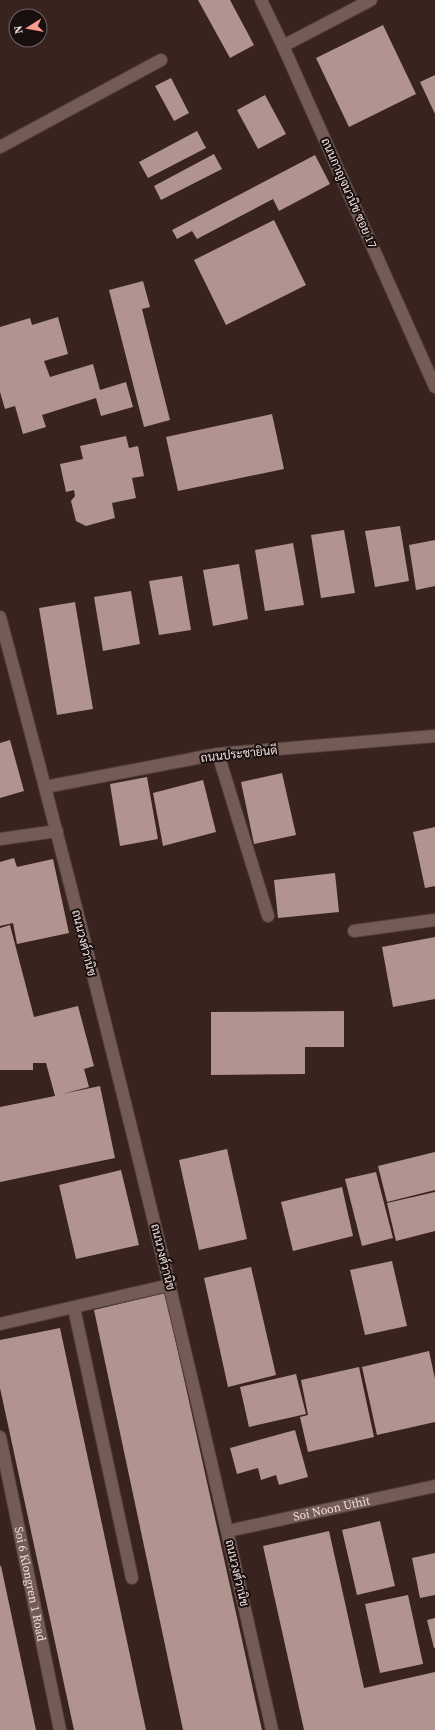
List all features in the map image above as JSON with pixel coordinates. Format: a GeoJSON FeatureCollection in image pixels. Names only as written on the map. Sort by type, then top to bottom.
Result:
{"type":"FeatureCollection","features":[{"type":"Feature","properties":{"kind":"street","name":"ถนนกาญจนวนิช ซอย 17"},"geometry":{"type":"LineString","coordinates":[[261,0],[431,368],[435,387]]}},
{"type":"Feature","properties":{"kind":"street"},"geometry":{"type":"LineString","coordinates":[[283,46],[371,0]]}},
{"type":"Feature","properties":{"kind":"street"},"geometry":{"type":"LineString","coordinates":[[0,147],[161,60]]}},
{"type":"Feature","properties":{"kind":"street","name":"ถนนวงศ์วานิช"},"geometry":{"type":"LineString","coordinates":[[0,617],[45,787],[170,1285],[228,1531],[272,1730]]}},
{"type":"Feature","properties":{"kind":"street","name":"ถนนประชายินดี"},"geometry":{"type":"LineString","coordinates":[[45,787],[218,754],[435,736]]}},
{"type":"Feature","properties":{"kind":"street"},"geometry":{"type":"LineString","coordinates":[[218,754],[268,916]]}},
{"type":"Feature","properties":{"kind":"street"},"geometry":{"type":"LineString","coordinates":[[0,839],[56,831]]}},
{"type":"Feature","properties":{"kind":"street"},"geometry":{"type":"LineString","coordinates":[[354,931],[435,920]]}},
{"type":"Feature","properties":{"kind":"street"},"geometry":{"type":"LineString","coordinates":[[0,1324],[170,1285]]}},
{"type":"Feature","properties":{"kind":"street"},"geometry":{"type":"LineString","coordinates":[[74,1308],[132,1578]]}},
{"type":"Feature","properties":{"kind":"street","name":"Soi 6 Klongren 1 Road"},"geometry":{"type":"LineString","coordinates":[[0,1437],[60,1730]]}},
{"type":"Feature","properties":{"kind":"street","name":"Soi Noon Uthit"},"geometry":{"type":"LineString","coordinates":[[228,1531],[435,1486]]}},
{"type":"Feature","properties":{"kind":"building"},"geometry":{"type":"Polygon","coordinates":[[[198,0],[230,0],[254,45],[230,58],[198,0]]]}},
{"type":"Feature","properties":{"kind":"building"},"geometry":{"type":"Polygon","coordinates":[[[383,25],[416,94],[349,127],[316,58],[383,25]]]}},
{"type":"Feature","properties":{"kind":"building"},"geometry":{"type":"Polygon","coordinates":[[[435,75],[435,114],[420,82],[435,75]]]}},
{"type":"Feature","properties":{"kind":"building"},"geometry":{"type":"Polygon","coordinates":[[[171,78],[189,113],[174,121],[155,86],[171,78]]]}},
{"type":"Feature","properties":{"kind":"building"},"geometry":{"type":"Polygon","coordinates":[[[265,95],[286,134],[258,149],[237,110],[265,95]]]}},
{"type":"Feature","properties":{"kind":"building"},"geometry":{"type":"Polygon","coordinates":[[[197,131],[206,148],[148,178],[139,162],[197,131]]]}},
{"type":"Feature","properties":{"kind":"building"},"geometry":{"type":"Polygon","coordinates":[[[214,154],[222,169],[161,200],[154,186],[214,154]]]}},
{"type":"Feature","properties":{"kind":"building"},"geometry":{"type":"Polygon","coordinates":[[[315,155],[330,184],[279,211],[273,199],[197,239],[192,231],[177,239],[172,230],[315,155]]]}},
{"type":"Feature","properties":{"kind":"building"},"geometry":{"type":"Polygon","coordinates":[[[274,220],[306,285],[226,325],[194,260],[274,220]]]}},
{"type":"Feature","properties":{"kind":"building"},"geometry":{"type":"Polygon","coordinates":[[[143,281],[150,307],[142,309],[170,420],[144,427],[109,290],[143,281]]]}},
{"type":"Feature","properties":{"kind":"building"},"geometry":{"type":"Polygon","coordinates":[[[58,317],[68,354],[44,361],[50,377],[93,364],[100,390],[126,382],[133,407],[101,416],[96,398],[42,415],[46,427],[23,434],[15,406],[5,409],[0,392],[0,327],[30,318],[32,325],[58,317]]]}},
{"type":"Feature","properties":{"kind":"building"},"geometry":{"type":"Polygon","coordinates":[[[272,414],[284,469],[178,491],[166,437],[272,414]]]}},
{"type":"Feature","properties":{"kind":"building"},"geometry":{"type":"Polygon","coordinates":[[[126,436],[129,448],[138,446],[144,476],[132,478],[136,498],[112,503],[115,518],[86,526],[76,521],[71,501],[75,496],[74,490],[66,492],[60,464],[83,459],[80,446],[126,436]]]}},
{"type":"Feature","properties":{"kind":"building"},"geometry":{"type":"Polygon","coordinates":[[[400,526],[409,581],[375,587],[365,531],[400,526]]]}},
{"type":"Feature","properties":{"kind":"building"},"geometry":{"type":"Polygon","coordinates":[[[344,530],[355,593],[321,598],[311,535],[344,530]]]}},
{"type":"Feature","properties":{"kind":"building"},"geometry":{"type":"Polygon","coordinates":[[[435,540],[435,586],[416,590],[409,545],[435,540]]]}},
{"type":"Feature","properties":{"kind":"building"},"geometry":{"type":"Polygon","coordinates":[[[293,543],[304,605],[265,611],[255,550],[293,543]]]}},
{"type":"Feature","properties":{"kind":"building"},"geometry":{"type":"Polygon","coordinates":[[[239,564],[248,619],[213,626],[203,570],[239,564]]]}},
{"type":"Feature","properties":{"kind":"building"},"geometry":{"type":"Polygon","coordinates":[[[182,576],[191,630],[159,635],[149,581],[182,576]]]}},
{"type":"Feature","properties":{"kind":"building"},"geometry":{"type":"Polygon","coordinates":[[[131,591],[140,644],[103,651],[94,597],[131,591]]]}},
{"type":"Feature","properties":{"kind":"building"},"geometry":{"type":"Polygon","coordinates":[[[75,602],[93,709],[57,715],[39,608],[75,602]]]}},
{"type":"Feature","properties":{"kind":"building"},"geometry":{"type":"Polygon","coordinates":[[[10,740],[24,791],[0,798],[0,743],[10,740]]]}},
{"type":"Feature","properties":{"kind":"building"},"geometry":{"type":"Polygon","coordinates":[[[282,773],[296,835],[254,844],[241,782],[282,773]]]}},
{"type":"Feature","properties":{"kind":"building"},"geometry":{"type":"Polygon","coordinates":[[[147,777],[158,839],[120,846],[110,784],[147,777]]]}},
{"type":"Feature","properties":{"kind":"building"},"geometry":{"type":"Polygon","coordinates":[[[203,780],[216,832],[163,846],[153,793],[203,780]]]}},
{"type":"Feature","properties":{"kind":"building"},"geometry":{"type":"Polygon","coordinates":[[[435,827],[435,886],[425,888],[413,832],[435,827]]]}},
{"type":"Feature","properties":{"kind":"building"},"geometry":{"type":"Polygon","coordinates":[[[14,858],[17,867],[53,859],[69,933],[17,944],[13,923],[0,926],[0,862],[14,858]]]}},
{"type":"Feature","properties":{"kind":"building"},"geometry":{"type":"Polygon","coordinates":[[[335,873],[339,912],[278,918],[274,880],[335,873]]]}},
{"type":"Feature","properties":{"kind":"building"},"geometry":{"type":"Polygon","coordinates":[[[10,925],[34,1017],[78,1006],[94,1066],[84,1069],[89,1087],[62,1094],[100,1086],[115,1158],[0,1182],[0,1107],[55,1096],[46,1063],[33,1063],[33,1070],[0,1070],[0,928],[10,925]]]}},
{"type":"Feature","properties":{"kind":"building"},"geometry":{"type":"Polygon","coordinates":[[[435,937],[435,999],[393,1007],[382,947],[435,937]]]}},
{"type":"Feature","properties":{"kind":"building"},"geometry":{"type":"Polygon","coordinates":[[[344,1011],[344,1047],[305,1047],[305,1074],[211,1075],[211,1012],[344,1011]]]}},
{"type":"Feature","properties":{"kind":"building"},"geometry":{"type":"Polygon","coordinates":[[[227,1149],[247,1239],[199,1250],[179,1160],[227,1149]]]}},
{"type":"Feature","properties":{"kind":"building"},"geometry":{"type":"Polygon","coordinates":[[[435,1152],[435,1190],[387,1202],[378,1166],[435,1152]]]}},
{"type":"Feature","properties":{"kind":"building"},"geometry":{"type":"Polygon","coordinates":[[[121,1170],[139,1245],[76,1259],[59,1185],[121,1170]]]}},
{"type":"Feature","properties":{"kind":"building"},"geometry":{"type":"Polygon","coordinates":[[[376,1172],[393,1238],[362,1246],[345,1179],[376,1172]]]}},
{"type":"Feature","properties":{"kind":"building"},"geometry":{"type":"Polygon","coordinates":[[[342,1187],[353,1236],[293,1251],[281,1202],[342,1187]]]}},
{"type":"Feature","properties":{"kind":"building"},"geometry":{"type":"Polygon","coordinates":[[[435,1192],[435,1231],[396,1241],[387,1203],[435,1192]]]}},
{"type":"Feature","properties":{"kind":"building"},"geometry":{"type":"Polygon","coordinates":[[[392,1261],[407,1326],[365,1335],[350,1270],[392,1261]]]}},
{"type":"Feature","properties":{"kind":"building"},"geometry":{"type":"Polygon","coordinates":[[[251,1267],[276,1375],[228,1387],[204,1278],[251,1267]]]}},
{"type":"Feature","properties":{"kind":"building"},"geometry":{"type":"Polygon","coordinates":[[[165,1293],[262,1730],[183,1730],[94,1310],[165,1293]]]}},
{"type":"Feature","properties":{"kind":"building"},"geometry":{"type":"Polygon","coordinates":[[[60,1328],[146,1730],[74,1730],[0,1388],[0,1340],[60,1328]]]}},
{"type":"Feature","properties":{"kind":"building"},"geometry":{"type":"Polygon","coordinates":[[[429,1351],[435,1379],[435,1422],[377,1435],[362,1367],[429,1351]]]}},
{"type":"Feature","properties":{"kind":"building"},"geometry":{"type":"Polygon","coordinates":[[[359,1367],[374,1437],[308,1452],[300,1417],[308,1415],[301,1380],[359,1367]]]}},
{"type":"Feature","properties":{"kind":"building"},"geometry":{"type":"Polygon","coordinates":[[[296,1374],[306,1414],[249,1427],[240,1387],[296,1374]]]}},
{"type":"Feature","properties":{"kind":"building"},"geometry":{"type":"Polygon","coordinates":[[[295,1430],[308,1477],[279,1485],[276,1475],[261,1480],[258,1468],[237,1474],[230,1448],[295,1430]]]}},
{"type":"Feature","properties":{"kind":"building"},"geometry":{"type":"Polygon","coordinates":[[[380,1521],[395,1586],[357,1595],[342,1530],[380,1521]]]}},
{"type":"Feature","properties":{"kind":"building"},"geometry":{"type":"Polygon","coordinates":[[[329,1531],[364,1688],[435,1672],[435,1730],[304,1730],[263,1546],[329,1531]]]}},
{"type":"Feature","properties":{"kind":"building"},"geometry":{"type":"Polygon","coordinates":[[[435,1553],[435,1595],[420,1598],[412,1558],[435,1553]]]}},
{"type":"Feature","properties":{"kind":"building"},"geometry":{"type":"Polygon","coordinates":[[[1,1566],[36,1730],[0,1730],[1,1566]]]}},
{"type":"Feature","properties":{"kind":"building"},"geometry":{"type":"Polygon","coordinates":[[[408,1595],[423,1664],[380,1673],[365,1604],[408,1595]]]}},
{"type":"Feature","properties":{"kind":"building"},"geometry":{"type":"Polygon","coordinates":[[[435,1618],[435,1648],[434,1648],[427,1620],[435,1618]]]}}]}
